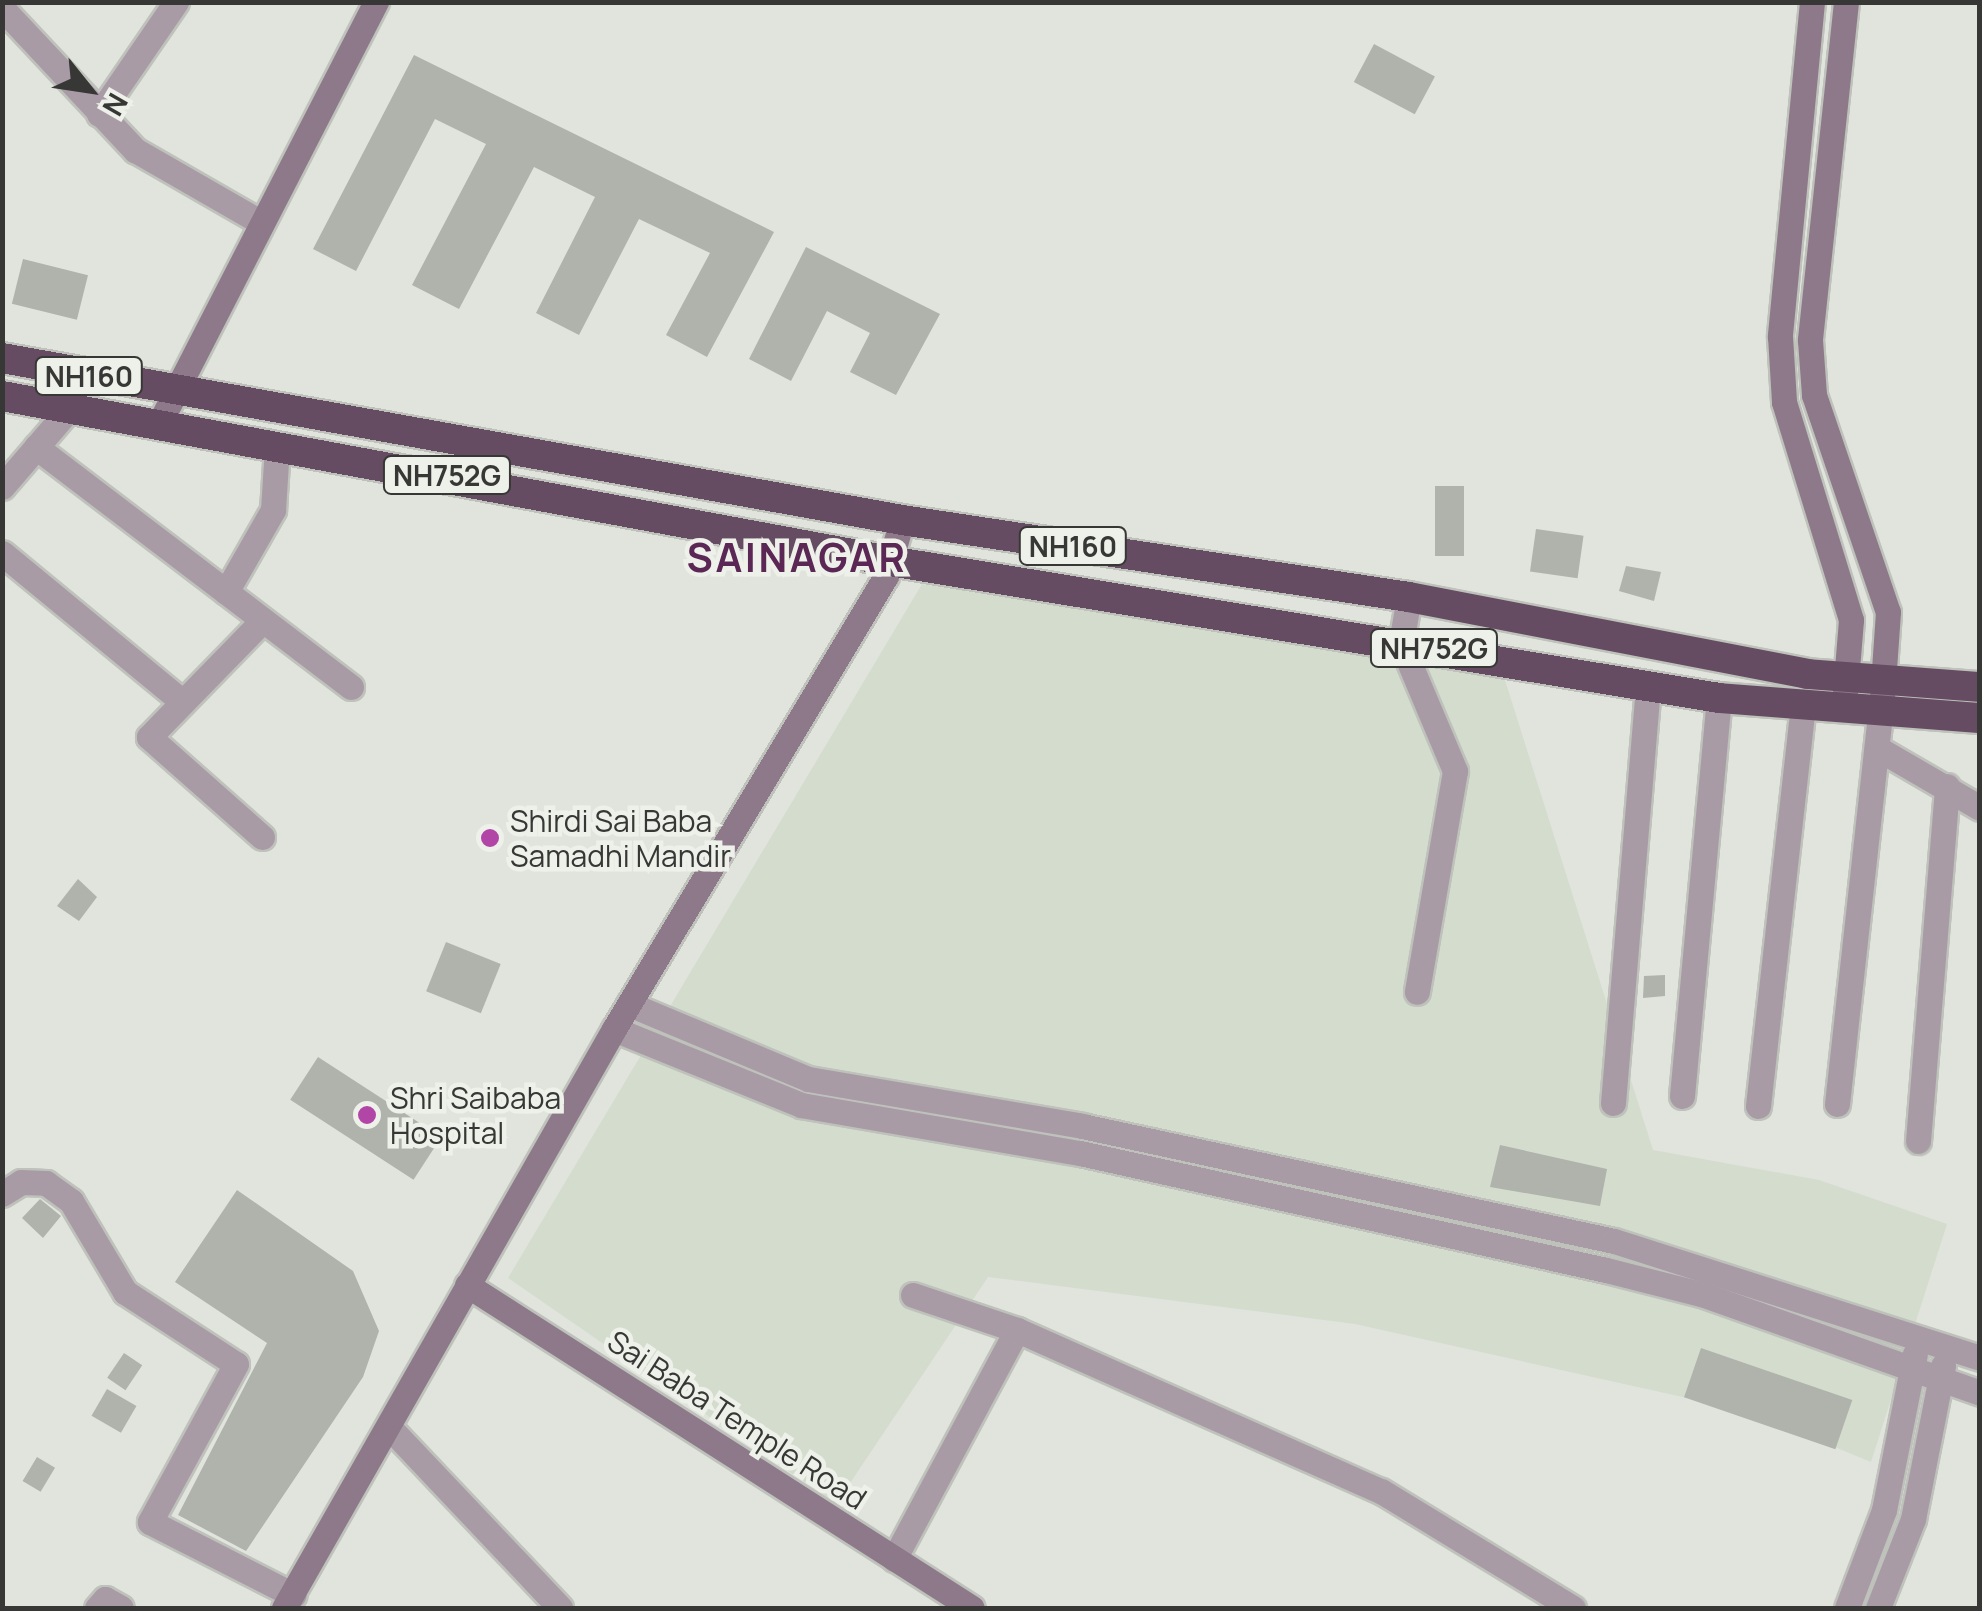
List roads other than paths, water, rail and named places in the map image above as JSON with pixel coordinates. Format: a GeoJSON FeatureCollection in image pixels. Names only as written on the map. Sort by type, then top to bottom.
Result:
{"type":"FeatureCollection","features":[{"type":"Feature","properties":{"kind":"highway","name":"NH160"},"geometry":{"type":"LineString","coordinates":[[2,358],[902,520],[1409,597],[1847,680],[1980,687]]}},
{"type":"Feature","properties":{"kind":"highway","name":"NH752G"},"geometry":{"type":"LineString","coordinates":[[2,396],[890,561],[1719,698],[1880,717],[1980,718]]}},
{"type":"Feature","properties":{"kind":"street"},"geometry":{"type":"LineString","coordinates":[[99,114],[176,2]]}},
{"type":"Feature","properties":{"kind":"street"},"geometry":{"type":"LineString","coordinates":[[159,424],[376,2]]}},
{"type":"Feature","properties":{"kind":"street"},"geometry":{"type":"LineString","coordinates":[[1812,2],[1780,336],[1784,402],[1851,620],[1842,712]]}},
{"type":"Feature","properties":{"kind":"street"},"geometry":{"type":"LineString","coordinates":[[1837,1104],[1884,684],[1888,612],[1814,394],[1810,340],[1846,2]]}},
{"type":"Feature","properties":{"kind":"street"},"geometry":{"type":"LineString","coordinates":[[2,8],[134,150],[262,224]]}},
{"type":"Feature","properties":{"kind":"street"},"geometry":{"type":"LineString","coordinates":[[2,487],[70,408]]}},
{"type":"Feature","properties":{"kind":"street"},"geometry":{"type":"LineString","coordinates":[[226,592],[272,510],[277,446]]}},
{"type":"Feature","properties":{"kind":"street"},"geometry":{"type":"LineString","coordinates":[[36,447],[351,687]]}},
{"type":"Feature","properties":{"kind":"street"},"geometry":{"type":"LineString","coordinates":[[2,1194],[22,1182],[46,1184],[71,1201],[125,1292],[236,1364],[150,1522],[288,1602],[614,1029],[890,561],[902,520]]}},
{"type":"Feature","properties":{"kind":"street"},"geometry":{"type":"LineString","coordinates":[[2,553],[183,702]]}},
{"type":"Feature","properties":{"kind":"street"},"geometry":{"type":"LineString","coordinates":[[1409,597],[1401,643],[1455,771],[1417,992]]}},
{"type":"Feature","properties":{"kind":"street"},"geometry":{"type":"LineString","coordinates":[[262,837],[148,737],[263,620]]}},
{"type":"Feature","properties":{"kind":"street"},"geometry":{"type":"LineString","coordinates":[[1614,1102],[1648,686]]}},
{"type":"Feature","properties":{"kind":"street"},"geometry":{"type":"LineString","coordinates":[[1682,1096],[1719,698]]}},
{"type":"Feature","properties":{"kind":"street"},"geometry":{"type":"LineString","coordinates":[[1758,1106],[1803,708]]}},
{"type":"Feature","properties":{"kind":"street"},"geometry":{"type":"LineString","coordinates":[[1877,748],[1980,808]]}},
{"type":"Feature","properties":{"kind":"street"},"geometry":{"type":"LineString","coordinates":[[1918,1141],[1948,786]]}},
{"type":"Feature","properties":{"kind":"street"},"geometry":{"type":"LineString","coordinates":[[629,1004],[808,1078],[1082,1126],[1614,1241],[1980,1358]]}},
{"type":"Feature","properties":{"kind":"street"},"geometry":{"type":"LineString","coordinates":[[614,1029],[801,1105],[1080,1153],[1606,1270],[1980,1393]]}},
{"type":"Feature","properties":{"kind":"street","name":"Sai Baba Temple Road"},"geometry":{"type":"LineString","coordinates":[[467,1285],[972,1608]]}},
{"type":"Feature","properties":{"kind":"street"},"geometry":{"type":"LineString","coordinates":[[913,1295],[1017,1330],[1381,1491],[1574,1608]]}},
{"type":"Feature","properties":{"kind":"street"},"geometry":{"type":"LineString","coordinates":[[894,1559],[1017,1330]]}},
{"type":"Feature","properties":{"kind":"street"},"geometry":{"type":"LineString","coordinates":[[1847,1608],[1884,1510],[1918,1337]]}},
{"type":"Feature","properties":{"kind":"street"},"geometry":{"type":"LineString","coordinates":[[1878,1608],[1913,1519],[1946,1346]]}},
{"type":"Feature","properties":{"kind":"street"},"geometry":{"type":"LineString","coordinates":[[390,1427],[560,1608]]}},
{"type":"Feature","properties":{"kind":"street"},"geometry":{"type":"LineString","coordinates":[[97,1608],[106,1599],[120,1608]]}},
{"type":"Feature","properties":{"kind":"place","name":"Shirdi Sai Baba Samadhi Mandir"},"geometry":{"type":"Point","coordinates":[490,838]}},
{"type":"Feature","properties":{"kind":"place","name":"Shri Saibaba Hospital"},"geometry":{"type":"Point","coordinates":[367,1115]}},
{"type":"Feature","properties":{"kind":"district","name":"SAINAGAR"},"geometry":{"type":"Point","coordinates":[797,557]}}]}
